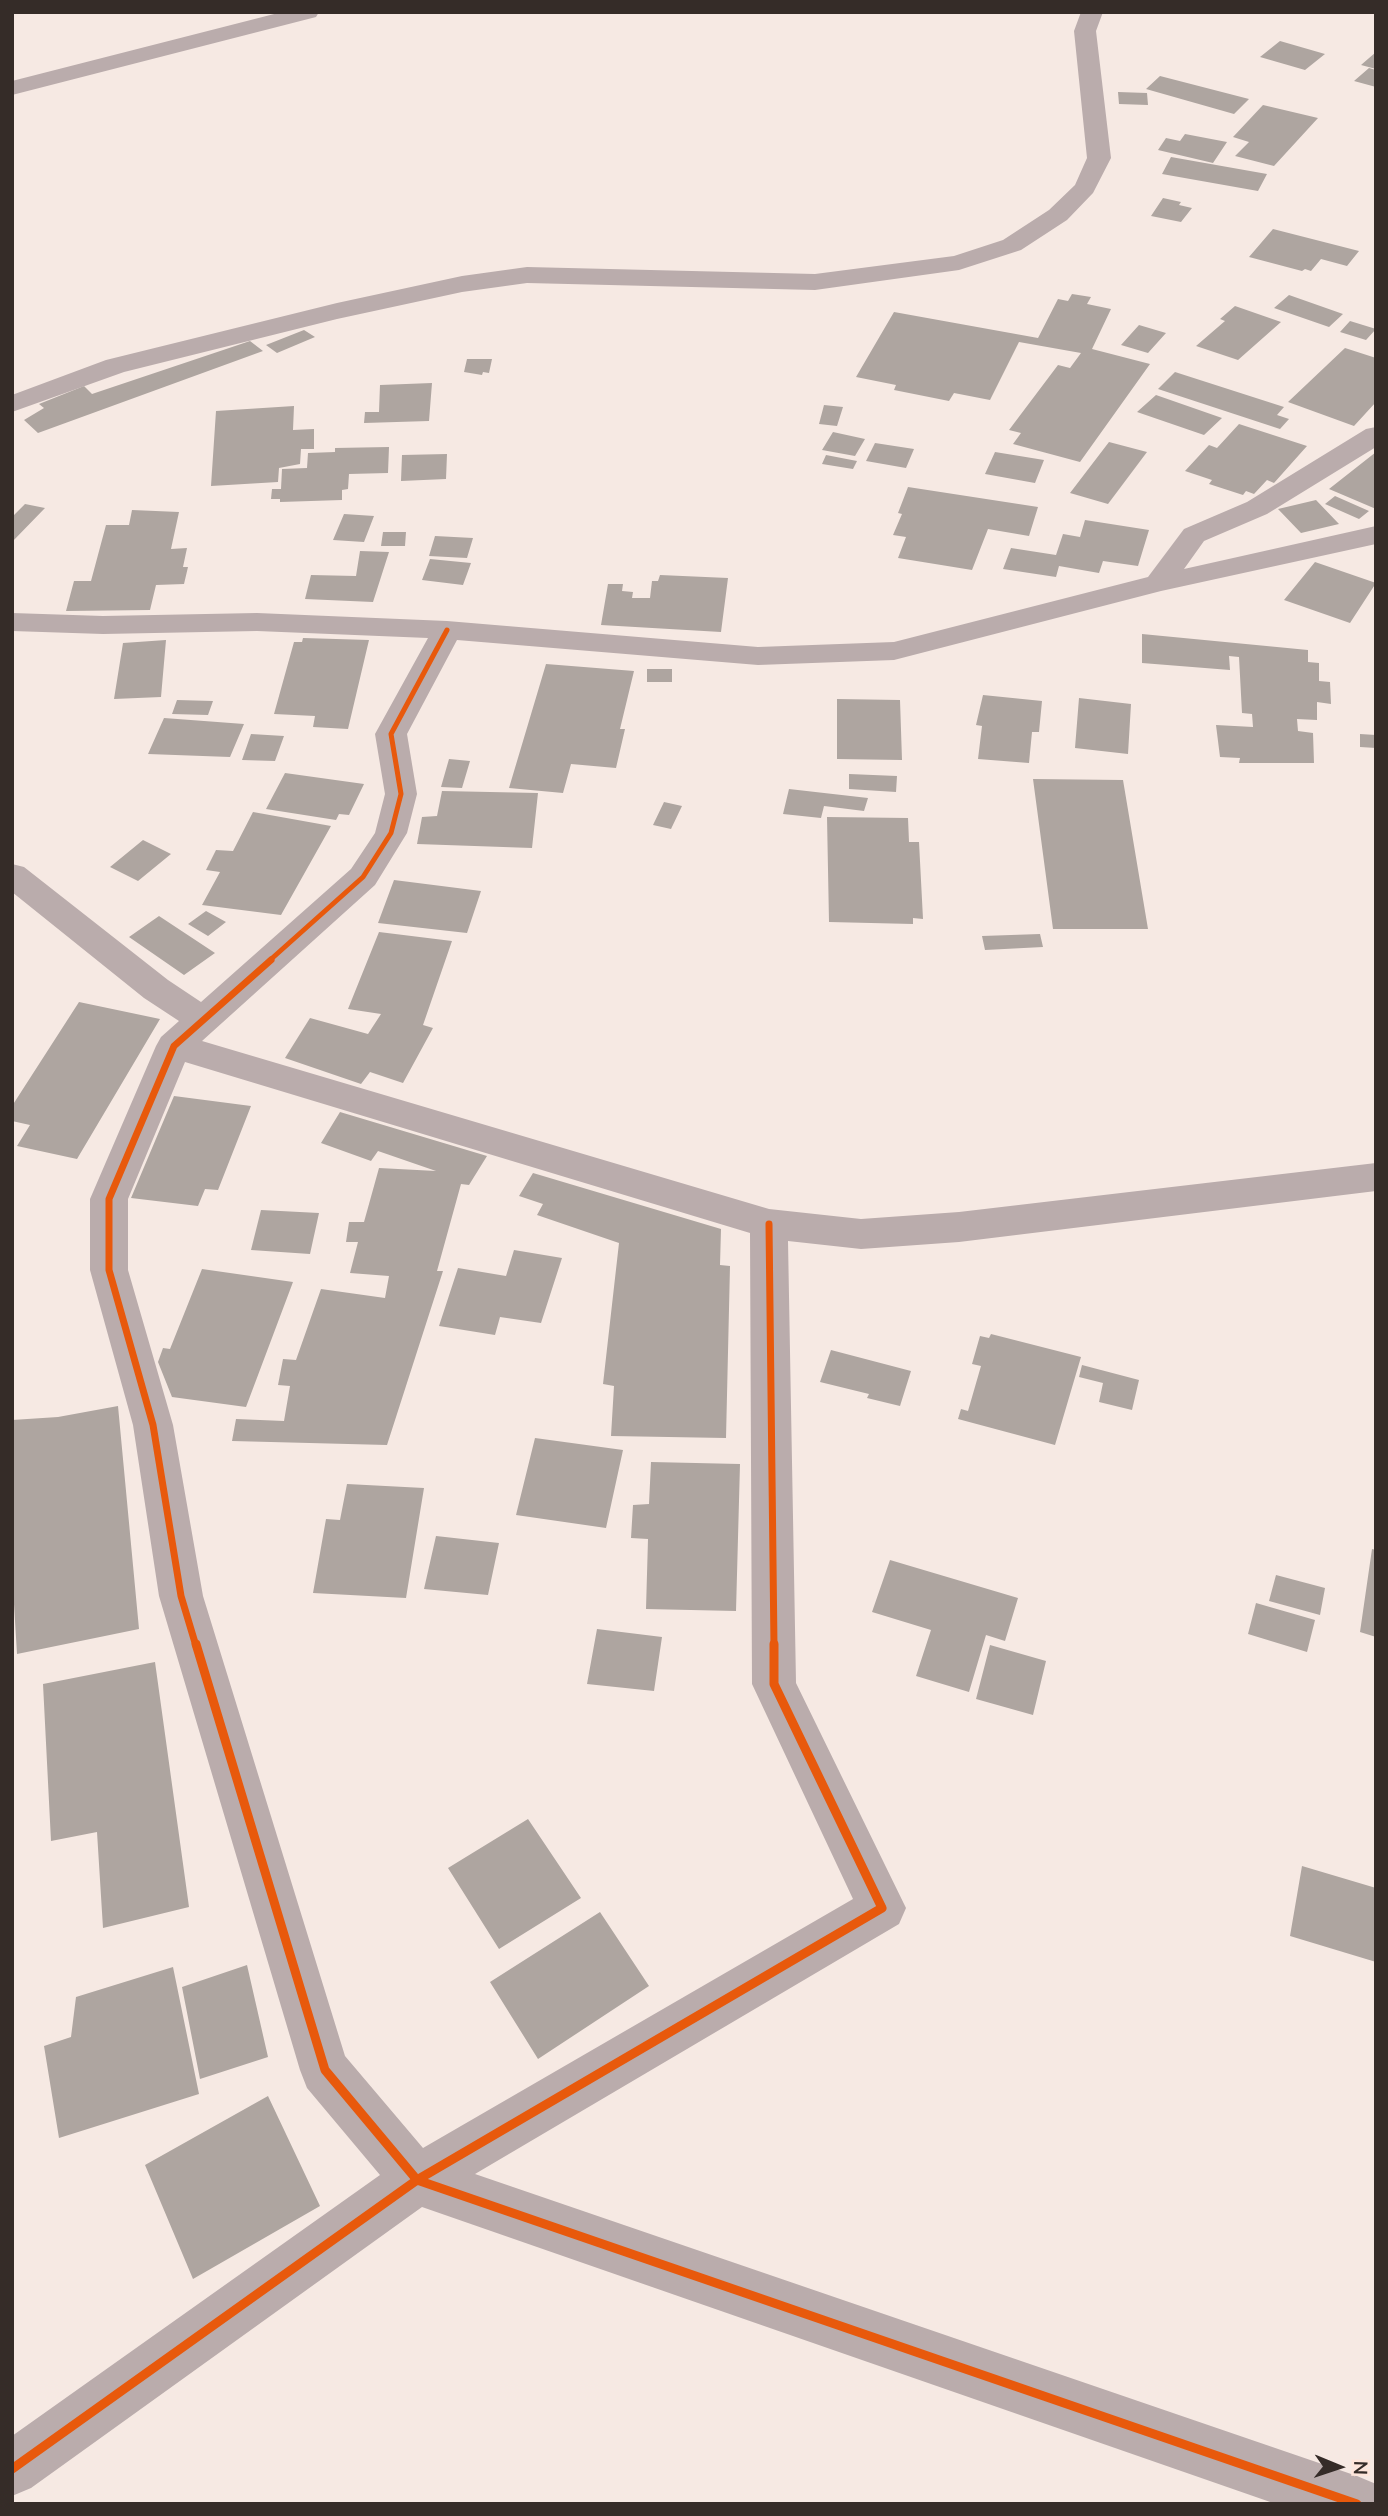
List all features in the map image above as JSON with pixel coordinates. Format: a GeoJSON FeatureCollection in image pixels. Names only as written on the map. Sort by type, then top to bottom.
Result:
{"type":"FeatureCollection","features":[{"type":"Feature","properties":{"kind":"street"},"geometry":{"type":"LineString","coordinates":[[12,88],[309,12]]}},
{"type":"Feature","properties":{"kind":"street"},"geometry":{"type":"LineString","coordinates":[[12,404],[115,366],[337,311],[462,284],[527,275],[815,282],[959,263],[1012,245],[1058,215],[1085,188],[1099,158],[1085,31],[1092,12]]}},
{"type":"Feature","properties":{"kind":"street"},"geometry":{"type":"LineString","coordinates":[[1158,583],[1194,535],[1257,508],[1376,435]]}},
{"type":"Feature","properties":{"kind":"street"},"geometry":{"type":"LineString","coordinates":[[12,622],[103,625],[257,622],[447,630],[758,656],[894,651],[1158,583],[1376,535]]}},
{"type":"Feature","properties":{"kind":"street"},"geometry":{"type":"LineString","coordinates":[[447,630],[391,734],[401,794],[391,833],[363,877],[189,1033],[109,1199],[109,1270],[153,1425],[181,1596],[325,2070],[417,2180],[1357,2504]]}},
{"type":"Feature","properties":{"kind":"street"},"geometry":{"type":"LineString","coordinates":[[12,875],[156,989],[189,1033],[769,1224],[861,1234],[960,1227],[1376,1177]]}},
{"type":"Feature","properties":{"kind":"street"},"geometry":{"type":"LineString","coordinates":[[12,2469],[417,2180],[882,1908],[774,1684],[769,1224]]}},
{"type":"Feature","properties":{"kind":"building"},"geometry":{"type":"Polygon","coordinates":[[[1280,41],[1325,54],[1305,70],[1260,57],[1280,41]]]}},
{"type":"Feature","properties":{"kind":"building"},"geometry":{"type":"Polygon","coordinates":[[[1376,52],[1376,69],[1361,65],[1376,52]]]}},
{"type":"Feature","properties":{"kind":"building"},"geometry":{"type":"Polygon","coordinates":[[[1369,68],[1376,70],[1376,87],[1354,81],[1369,68]]]}},
{"type":"Feature","properties":{"kind":"building"},"geometry":{"type":"Polygon","coordinates":[[[1160,76],[1249,99],[1234,114],[1146,89],[1160,76]]]}},
{"type":"Feature","properties":{"kind":"building"},"geometry":{"type":"Polygon","coordinates":[[[1118,92],[1147,93],[1148,105],[1119,104],[1118,92]]]}},
{"type":"Feature","properties":{"kind":"building"},"geometry":{"type":"Polygon","coordinates":[[[1263,105],[1318,118],[1274,166],[1235,156],[1249,142],[1233,137],[1263,105]]]}},
{"type":"Feature","properties":{"kind":"building"},"geometry":{"type":"Polygon","coordinates":[[[1185,134],[1227,142],[1213,163],[1158,150],[1166,138],[1180,141],[1185,134]]]}},
{"type":"Feature","properties":{"kind":"building"},"geometry":{"type":"Polygon","coordinates":[[[1171,157],[1267,174],[1258,191],[1162,174],[1171,157]]]}},
{"type":"Feature","properties":{"kind":"building"},"geometry":{"type":"Polygon","coordinates":[[[1163,198],[1192,208],[1181,222],[1151,216],[1163,198]]]}},
{"type":"Feature","properties":{"kind":"building"},"geometry":{"type":"Polygon","coordinates":[[[1273,229],[1359,251],[1347,266],[1321,259],[1311,271],[1249,257],[1273,229]]]}},
{"type":"Feature","properties":{"kind":"building"},"geometry":{"type":"Polygon","coordinates":[[[1072,294],[1091,297],[1087,304],[1111,309],[1092,349],[1150,364],[1080,462],[1013,444],[1021,433],[1009,430],[1058,365],[1070,368],[1081,353],[1019,342],[990,400],[954,393],[949,401],[894,390],[896,385],[856,377],[894,312],[1038,338],[1058,299],[1068,301],[1072,294]]]}},
{"type":"Feature","properties":{"kind":"building"},"geometry":{"type":"Polygon","coordinates":[[[1289,295],[1343,314],[1329,327],[1274,308],[1289,295]]]}},
{"type":"Feature","properties":{"kind":"building"},"geometry":{"type":"Polygon","coordinates":[[[1235,306],[1281,322],[1238,360],[1196,346],[1225,321],[1220,319],[1235,306]]]}},
{"type":"Feature","properties":{"kind":"building"},"geometry":{"type":"Polygon","coordinates":[[[1350,321],[1376,329],[1366,340],[1340,332],[1350,321]]]}},
{"type":"Feature","properties":{"kind":"building"},"geometry":{"type":"Polygon","coordinates":[[[1139,325],[1166,333],[1148,353],[1121,345],[1139,325]]]}},
{"type":"Feature","properties":{"kind":"building"},"geometry":{"type":"Polygon","coordinates":[[[304,330],[315,337],[277,353],[266,345],[304,330]]]}},
{"type":"Feature","properties":{"kind":"building"},"geometry":{"type":"Polygon","coordinates":[[[250,341],[263,351],[38,433],[24,420],[44,408],[39,404],[84,386],[92,394],[250,341]]]}},
{"type":"Feature","properties":{"kind":"building"},"geometry":{"type":"Polygon","coordinates":[[[1345,348],[1376,358],[1376,402],[1354,426],[1288,402],[1345,348]]]}},
{"type":"Feature","properties":{"kind":"building"},"geometry":{"type":"Polygon","coordinates":[[[467,359],[492,359],[489,373],[483,372],[482,375],[464,372],[467,359]]]}},
{"type":"Feature","properties":{"kind":"building"},"geometry":{"type":"Polygon","coordinates":[[[1175,372],[1284,407],[1277,415],[1289,419],[1280,429],[1158,389],[1175,372]]]}},
{"type":"Feature","properties":{"kind":"building"},"geometry":{"type":"Polygon","coordinates":[[[432,383],[429,421],[364,423],[365,412],[379,412],[380,385],[432,383]]]}},
{"type":"Feature","properties":{"kind":"building"},"geometry":{"type":"Polygon","coordinates":[[[1156,395],[1222,418],[1204,435],[1137,412],[1156,395]]]}},
{"type":"Feature","properties":{"kind":"building"},"geometry":{"type":"Polygon","coordinates":[[[824,405],[843,407],[837,426],[819,424],[824,405]]]}},
{"type":"Feature","properties":{"kind":"building"},"geometry":{"type":"Polygon","coordinates":[[[294,406],[293,430],[314,429],[314,449],[301,449],[300,464],[279,468],[278,482],[211,486],[216,411],[294,406]]]}},
{"type":"Feature","properties":{"kind":"building"},"geometry":{"type":"Polygon","coordinates":[[[1239,424],[1307,446],[1274,483],[1267,480],[1254,494],[1246,491],[1243,495],[1209,484],[1212,480],[1185,471],[1209,445],[1217,448],[1239,424]]]}},
{"type":"Feature","properties":{"kind":"building"},"geometry":{"type":"Polygon","coordinates":[[[833,432],[865,439],[855,456],[822,450],[833,432]]]}},
{"type":"Feature","properties":{"kind":"building"},"geometry":{"type":"Polygon","coordinates":[[[1109,442],[1147,452],[1108,504],[1070,493],[1109,442]]]}},
{"type":"Feature","properties":{"kind":"building"},"geometry":{"type":"Polygon","coordinates":[[[875,443],[914,449],[906,468],[866,461],[875,443]]]}},
{"type":"Feature","properties":{"kind":"building"},"geometry":{"type":"Polygon","coordinates":[[[389,447],[388,473],[349,474],[348,489],[342,490],[342,500],[280,502],[280,499],[271,499],[272,489],[281,489],[282,469],[307,468],[308,453],[335,452],[335,448],[389,447]]]}},
{"type":"Feature","properties":{"kind":"building"},"geometry":{"type":"Polygon","coordinates":[[[995,452],[1044,460],[1035,483],[985,474],[995,452]]]}},
{"type":"Feature","properties":{"kind":"building"},"geometry":{"type":"Polygon","coordinates":[[[1376,452],[1376,509],[1329,489],[1376,452]]]}},
{"type":"Feature","properties":{"kind":"building"},"geometry":{"type":"Polygon","coordinates":[[[447,454],[446,479],[401,481],[402,455],[447,454]]]}},
{"type":"Feature","properties":{"kind":"building"},"geometry":{"type":"Polygon","coordinates":[[[826,455],[857,461],[853,469],[822,464],[826,455]]]}},
{"type":"Feature","properties":{"kind":"building"},"geometry":{"type":"Polygon","coordinates":[[[908,487],[1038,507],[1029,536],[988,529],[972,570],[898,558],[906,537],[893,535],[902,514],[898,513],[908,487]]]}},
{"type":"Feature","properties":{"kind":"building"},"geometry":{"type":"Polygon","coordinates":[[[1335,496],[1369,511],[1359,519],[1325,504],[1335,496]]]}},
{"type":"Feature","properties":{"kind":"building"},"geometry":{"type":"Polygon","coordinates":[[[1316,500],[1339,524],[1301,533],[1278,509],[1316,500]]]}},
{"type":"Feature","properties":{"kind":"building"},"geometry":{"type":"Polygon","coordinates":[[[25,504],[45,508],[12,542],[12,517],[25,504]]]}},
{"type":"Feature","properties":{"kind":"building"},"geometry":{"type":"Polygon","coordinates":[[[132,510],[179,512],[171,549],[187,548],[183,567],[188,567],[184,584],[156,585],[150,610],[66,611],[74,581],[91,581],[106,525],[129,525],[132,510]]]}},
{"type":"Feature","properties":{"kind":"building"},"geometry":{"type":"Polygon","coordinates":[[[344,514],[374,516],[364,542],[333,540],[344,514]]]}},
{"type":"Feature","properties":{"kind":"building"},"geometry":{"type":"Polygon","coordinates":[[[1085,520],[1149,530],[1138,566],[1103,561],[1099,573],[1059,566],[1056,577],[1003,569],[1011,548],[1056,555],[1063,534],[1080,537],[1085,520]]]}},
{"type":"Feature","properties":{"kind":"building"},"geometry":{"type":"Polygon","coordinates":[[[383,532],[406,532],[405,546],[381,546],[383,532]]]}},
{"type":"Feature","properties":{"kind":"building"},"geometry":{"type":"Polygon","coordinates":[[[435,536],[473,538],[467,558],[429,556],[435,536]]]}},
{"type":"Feature","properties":{"kind":"building"},"geometry":{"type":"Polygon","coordinates":[[[360,551],[389,552],[373,602],[305,599],[311,575],[356,576],[360,551]]]}},
{"type":"Feature","properties":{"kind":"building"},"geometry":{"type":"Polygon","coordinates":[[[430,559],[471,563],[463,585],[422,580],[430,559]]]}},
{"type":"Feature","properties":{"kind":"building"},"geometry":{"type":"Polygon","coordinates":[[[1315,562],[1376,583],[1350,623],[1284,600],[1315,562]]]}},
{"type":"Feature","properties":{"kind":"building"},"geometry":{"type":"Polygon","coordinates":[[[660,575],[728,578],[721,632],[601,625],[608,584],[623,584],[622,591],[633,592],[632,598],[650,598],[652,581],[658,581],[660,575]]]}},
{"type":"Feature","properties":{"kind":"building"},"geometry":{"type":"Polygon","coordinates":[[[1142,634],[1308,650],[1308,662],[1319,663],[1319,681],[1330,682],[1331,704],[1317,702],[1317,720],[1297,719],[1298,731],[1313,733],[1314,763],[1239,763],[1240,758],[1220,757],[1216,725],[1253,727],[1252,714],[1242,713],[1239,657],[1229,656],[1230,670],[1142,663],[1142,634]]]}},
{"type":"Feature","properties":{"kind":"building"},"geometry":{"type":"Polygon","coordinates":[[[303,638],[369,640],[348,729],[313,727],[315,716],[274,714],[294,642],[302,642],[303,638]]]}},
{"type":"Feature","properties":{"kind":"building"},"geometry":{"type":"Polygon","coordinates":[[[166,640],[161,697],[114,699],[123,643],[166,640]]]}},
{"type":"Feature","properties":{"kind":"building"},"geometry":{"type":"Polygon","coordinates":[[[546,664],[634,671],[620,729],[625,729],[616,768],[571,764],[563,793],[509,788],[546,664]]]}},
{"type":"Feature","properties":{"kind":"building"},"geometry":{"type":"Polygon","coordinates":[[[647,669],[672,669],[672,682],[647,682],[647,669]]]}},
{"type":"Feature","properties":{"kind":"building"},"geometry":{"type":"Polygon","coordinates":[[[983,695],[1042,701],[1039,732],[1032,732],[1029,763],[978,759],[982,726],[976,725],[983,695]]]}},
{"type":"Feature","properties":{"kind":"building"},"geometry":{"type":"Polygon","coordinates":[[[1079,698],[1131,704],[1128,754],[1075,748],[1079,698]]]}},
{"type":"Feature","properties":{"kind":"building"},"geometry":{"type":"Polygon","coordinates":[[[837,699],[900,700],[902,760],[837,759],[837,699]]]}},
{"type":"Feature","properties":{"kind":"building"},"geometry":{"type":"Polygon","coordinates":[[[177,700],[213,701],[208,715],[172,714],[177,700]]]}},
{"type":"Feature","properties":{"kind":"building"},"geometry":{"type":"Polygon","coordinates":[[[164,718],[244,724],[230,757],[148,754],[164,718]]]}},
{"type":"Feature","properties":{"kind":"building"},"geometry":{"type":"Polygon","coordinates":[[[251,734],[284,736],[275,761],[242,760],[251,734]]]}},
{"type":"Feature","properties":{"kind":"building"},"geometry":{"type":"Polygon","coordinates":[[[1360,734],[1376,735],[1376,748],[1360,747],[1360,734]]]}},
{"type":"Feature","properties":{"kind":"building"},"geometry":{"type":"Polygon","coordinates":[[[449,759],[470,761],[462,788],[441,787],[449,759]]]}},
{"type":"Feature","properties":{"kind":"building"},"geometry":{"type":"Polygon","coordinates":[[[285,773],[364,784],[349,815],[339,814],[336,820],[266,809],[285,773]]]}},
{"type":"Feature","properties":{"kind":"building"},"geometry":{"type":"Polygon","coordinates":[[[849,774],[897,776],[896,792],[849,789],[849,774]]]}},
{"type":"Feature","properties":{"kind":"building"},"geometry":{"type":"Polygon","coordinates":[[[1033,779],[1123,780],[1148,929],[1053,929],[1033,779]]]}},
{"type":"Feature","properties":{"kind":"building"},"geometry":{"type":"Polygon","coordinates":[[[789,789],[868,798],[864,811],[824,806],[821,818],[783,814],[789,789]]]}},
{"type":"Feature","properties":{"kind":"building"},"geometry":{"type":"Polygon","coordinates":[[[442,791],[538,793],[532,848],[417,844],[422,817],[437,816],[442,791]]]}},
{"type":"Feature","properties":{"kind":"building"},"geometry":{"type":"Polygon","coordinates":[[[664,802],[682,806],[671,829],[653,825],[664,802]]]}},
{"type":"Feature","properties":{"kind":"building"},"geometry":{"type":"Polygon","coordinates":[[[253,812],[331,826],[281,915],[202,905],[220,872],[206,870],[216,850],[233,851],[253,812]]]}},
{"type":"Feature","properties":{"kind":"building"},"geometry":{"type":"Polygon","coordinates":[[[827,817],[908,818],[909,842],[919,842],[923,919],[913,918],[913,924],[829,922],[827,817]]]}},
{"type":"Feature","properties":{"kind":"building"},"geometry":{"type":"Polygon","coordinates":[[[143,840],[171,854],[138,881],[110,867],[143,840]]]}},
{"type":"Feature","properties":{"kind":"building"},"geometry":{"type":"Polygon","coordinates":[[[394,880],[481,891],[467,933],[378,923],[394,880]]]}},
{"type":"Feature","properties":{"kind":"building"},"geometry":{"type":"Polygon","coordinates":[[[206,911],[226,922],[208,936],[188,924],[206,911]]]}},
{"type":"Feature","properties":{"kind":"building"},"geometry":{"type":"Polygon","coordinates":[[[159,916],[215,953],[184,975],[129,937],[159,916]]]}},
{"type":"Feature","properties":{"kind":"building"},"geometry":{"type":"Polygon","coordinates":[[[379,932],[452,941],[423,1025],[433,1028],[403,1083],[370,1072],[361,1084],[285,1058],[310,1018],[368,1034],[381,1014],[348,1009],[379,932]]]}},
{"type":"Feature","properties":{"kind":"building"},"geometry":{"type":"Polygon","coordinates":[[[1040,934],[1043,947],[985,950],[982,936],[1040,934]]]}},
{"type":"Feature","properties":{"kind":"building"},"geometry":{"type":"Polygon","coordinates":[[[79,1002],[160,1019],[77,1159],[17,1146],[30,1125],[12,1121],[12,1106],[79,1002]]]}},
{"type":"Feature","properties":{"kind":"building"},"geometry":{"type":"Polygon","coordinates":[[[174,1096],[251,1106],[218,1190],[205,1189],[198,1206],[131,1198],[174,1096]]]}},
{"type":"Feature","properties":{"kind":"building"},"geometry":{"type":"Polygon","coordinates":[[[340,1112],[487,1156],[469,1185],[461,1184],[437,1271],[443,1271],[387,1445],[232,1441],[236,1419],[284,1421],[290,1386],[278,1385],[283,1359],[296,1360],[321,1289],[385,1298],[389,1276],[350,1273],[358,1242],[346,1242],[349,1222],[364,1222],[379,1168],[436,1171],[378,1151],[371,1161],[321,1143],[340,1112]]]}},
{"type":"Feature","properties":{"kind":"building"},"geometry":{"type":"Polygon","coordinates":[[[533,1173],[721,1229],[720,1265],[730,1266],[726,1438],[611,1436],[614,1386],[603,1384],[619,1243],[537,1215],[543,1204],[519,1196],[533,1173]]]}},
{"type":"Feature","properties":{"kind":"building"},"geometry":{"type":"Polygon","coordinates":[[[261,1210],[319,1213],[310,1254],[251,1250],[261,1210]]]}},
{"type":"Feature","properties":{"kind":"building"},"geometry":{"type":"Polygon","coordinates":[[[514,1250],[562,1258],[541,1323],[500,1317],[495,1335],[439,1326],[458,1268],[506,1276],[514,1250]]]}},
{"type":"Feature","properties":{"kind":"building"},"geometry":{"type":"Polygon","coordinates":[[[202,1269],[293,1282],[246,1407],[172,1397],[158,1362],[163,1348],[170,1349],[202,1269]]]}},
{"type":"Feature","properties":{"kind":"building"},"geometry":{"type":"Polygon","coordinates":[[[991,1334],[1081,1357],[1055,1445],[958,1419],[961,1409],[968,1411],[981,1366],[972,1364],[980,1336],[989,1338],[991,1334]]]}},
{"type":"Feature","properties":{"kind":"building"},"geometry":{"type":"Polygon","coordinates":[[[831,1350],[911,1371],[900,1406],[867,1398],[869,1394],[820,1382],[831,1350]]]}},
{"type":"Feature","properties":{"kind":"building"},"geometry":{"type":"Polygon","coordinates":[[[1082,1365],[1139,1380],[1132,1410],[1099,1402],[1103,1383],[1079,1377],[1082,1365]]]}},
{"type":"Feature","properties":{"kind":"building"},"geometry":{"type":"Polygon","coordinates":[[[118,1406],[139,1629],[17,1654],[12,1571],[12,1420],[58,1417],[118,1406]]]}},
{"type":"Feature","properties":{"kind":"building"},"geometry":{"type":"Polygon","coordinates":[[[535,1438],[623,1450],[606,1528],[516,1515],[535,1438]]]}},
{"type":"Feature","properties":{"kind":"building"},"geometry":{"type":"Polygon","coordinates":[[[651,1462],[740,1464],[736,1611],[646,1609],[648,1539],[631,1538],[633,1505],[649,1504],[651,1462]]]}},
{"type":"Feature","properties":{"kind":"building"},"geometry":{"type":"Polygon","coordinates":[[[347,1484],[424,1488],[406,1598],[313,1593],[326,1519],[340,1520],[347,1484]]]}},
{"type":"Feature","properties":{"kind":"building"},"geometry":{"type":"Polygon","coordinates":[[[436,1536],[499,1543],[488,1595],[424,1589],[436,1536]]]}},
{"type":"Feature","properties":{"kind":"building"},"geometry":{"type":"Polygon","coordinates":[[[1372,1549],[1376,1550],[1376,1637],[1360,1632],[1372,1549]]]}},
{"type":"Feature","properties":{"kind":"building"},"geometry":{"type":"Polygon","coordinates":[[[890,1560],[1018,1598],[1005,1641],[986,1635],[969,1692],[916,1676],[931,1630],[872,1612],[890,1560]]]}},
{"type":"Feature","properties":{"kind":"building"},"geometry":{"type":"Polygon","coordinates":[[[1276,1575],[1325,1588],[1320,1615],[1269,1601],[1276,1575]]]}},
{"type":"Feature","properties":{"kind":"building"},"geometry":{"type":"Polygon","coordinates":[[[1256,1603],[1315,1620],[1307,1652],[1248,1634],[1256,1603]]]}},
{"type":"Feature","properties":{"kind":"building"},"geometry":{"type":"Polygon","coordinates":[[[597,1629],[662,1637],[654,1691],[587,1684],[597,1629]]]}},
{"type":"Feature","properties":{"kind":"building"},"geometry":{"type":"Polygon","coordinates":[[[990,1645],[1046,1661],[1033,1715],[976,1699],[990,1645]]]}},
{"type":"Feature","properties":{"kind":"building"},"geometry":{"type":"Polygon","coordinates":[[[155,1662],[189,1907],[103,1928],[97,1832],[51,1841],[43,1684],[155,1662]]]}},
{"type":"Feature","properties":{"kind":"building"},"geometry":{"type":"Polygon","coordinates":[[[528,1819],[581,1898],[499,1949],[448,1868],[528,1819]]]}},
{"type":"Feature","properties":{"kind":"building"},"geometry":{"type":"Polygon","coordinates":[[[1302,1866],[1376,1888],[1376,1962],[1290,1936],[1302,1866]]]}},
{"type":"Feature","properties":{"kind":"building"},"geometry":{"type":"Polygon","coordinates":[[[600,1912],[649,1986],[538,2059],[490,1982],[600,1912]]]}},
{"type":"Feature","properties":{"kind":"building"},"geometry":{"type":"Polygon","coordinates":[[[247,1965],[268,2057],[200,2079],[182,1987],[247,1965]]]}},
{"type":"Feature","properties":{"kind":"building"},"geometry":{"type":"Polygon","coordinates":[[[173,1967],[199,2094],[59,2138],[44,2046],[71,2037],[76,1997],[173,1967]]]}},
{"type":"Feature","properties":{"kind":"building"},"geometry":{"type":"Polygon","coordinates":[[[268,2096],[320,2206],[193,2279],[145,2165],[268,2096]]]}},
{"type":"Feature","properties":{"kind":"cycle path"},"geometry":{"type":"LineString","coordinates":[[447,630],[391,734],[401,794],[391,833],[363,877],[174,1046],[109,1199],[109,1270],[153,1425],[181,1596],[325,2070],[417,2180],[1357,2504]]}},
{"type":"Feature","properties":{"kind":"cycle path"},"geometry":{"type":"LineString","coordinates":[[12,2469],[417,2180],[882,1908],[774,1684],[769,1224]]}}]}
